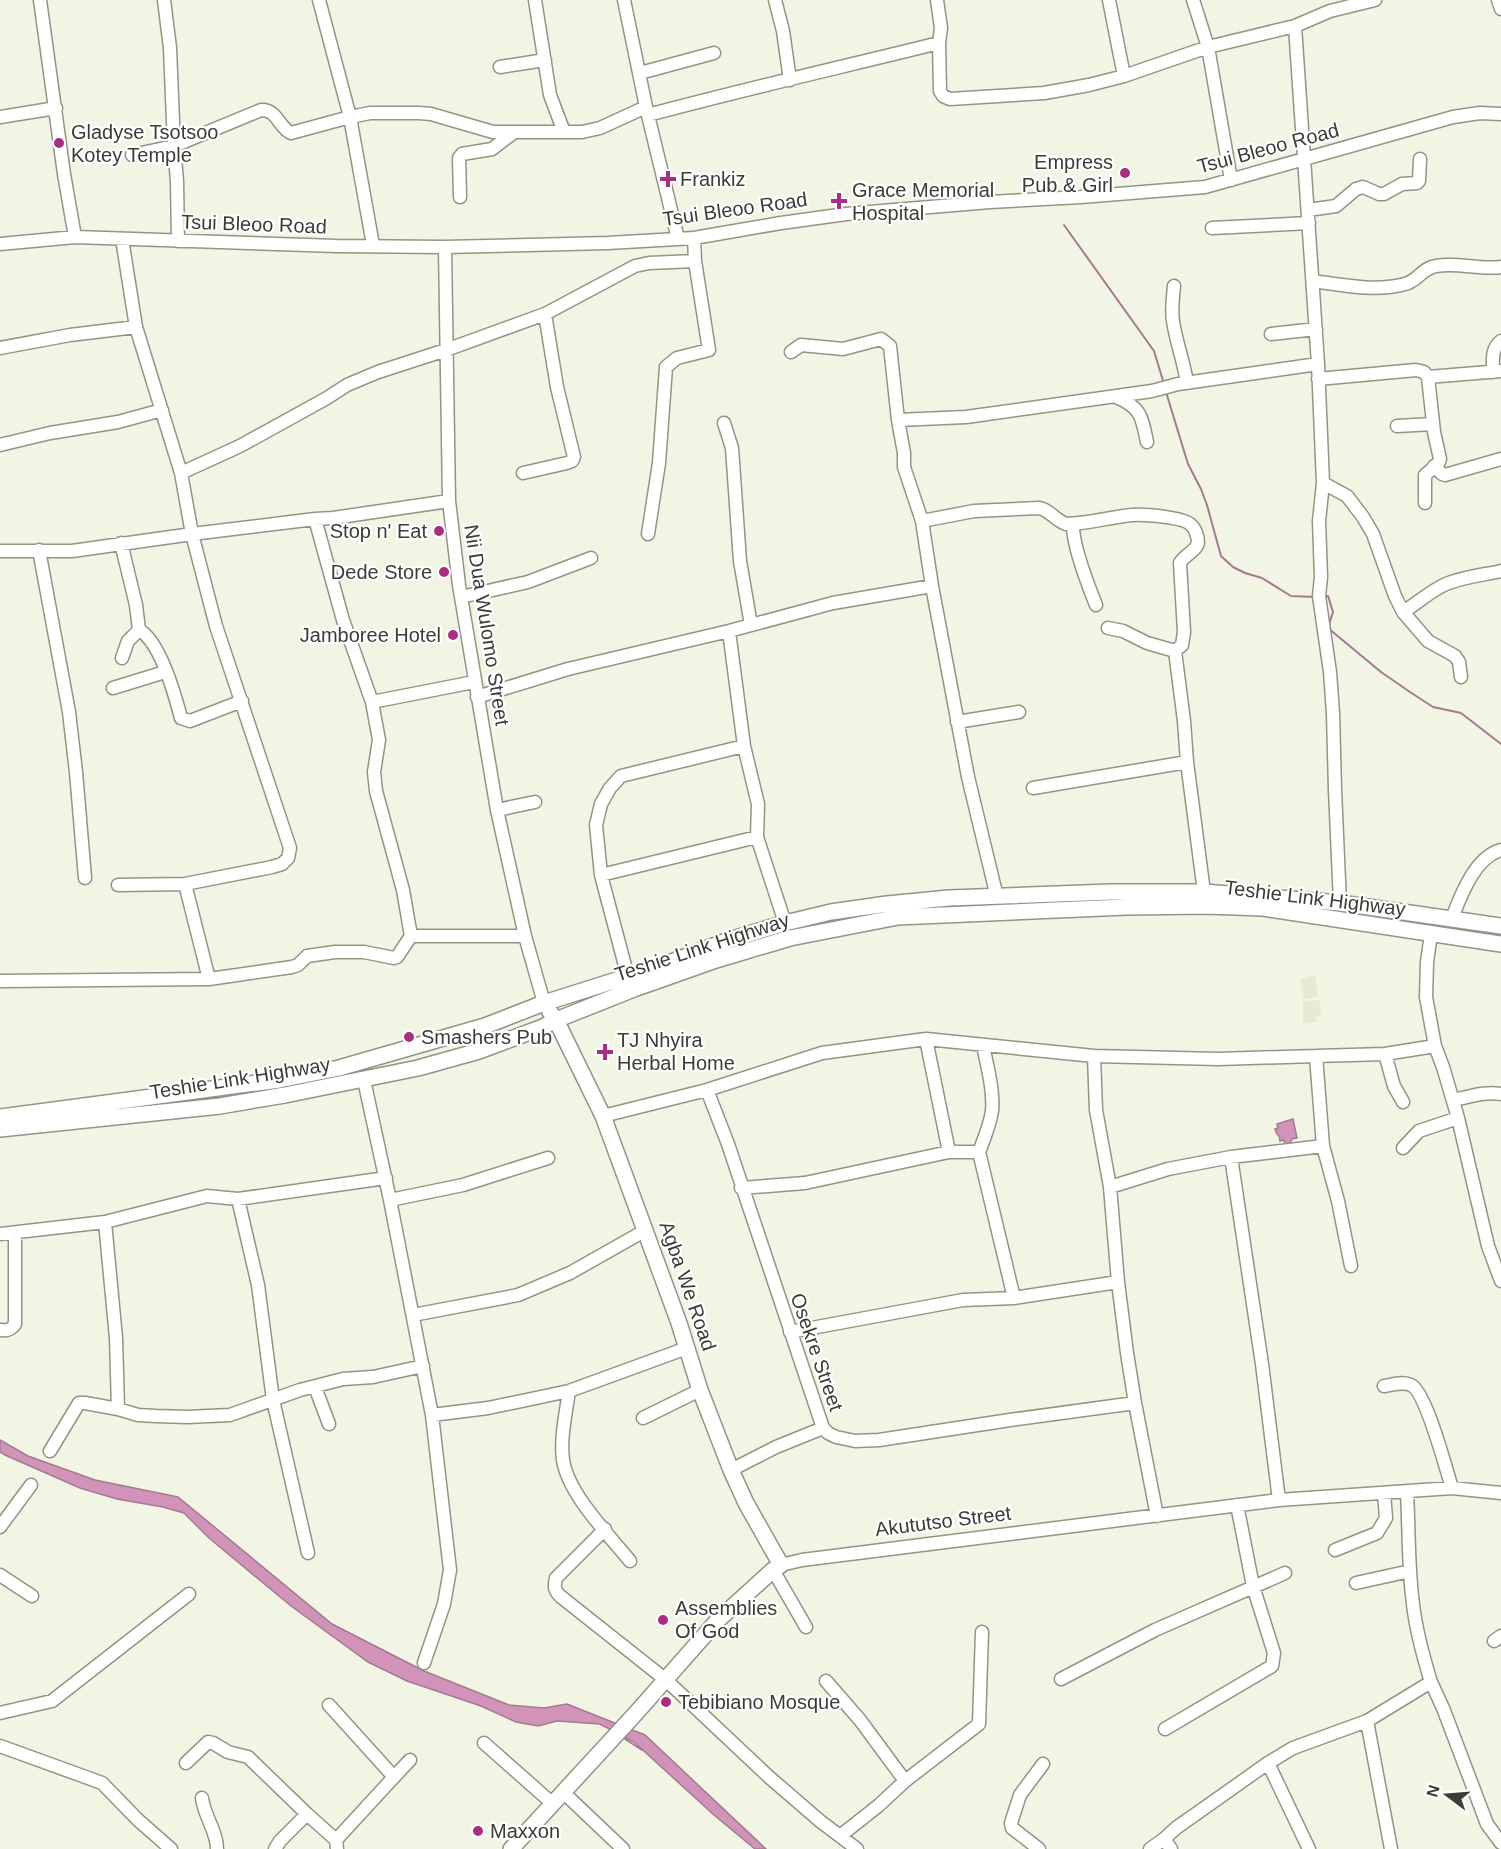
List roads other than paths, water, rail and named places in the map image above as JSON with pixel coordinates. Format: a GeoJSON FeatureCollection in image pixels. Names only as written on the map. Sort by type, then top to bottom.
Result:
{"type":"FeatureCollection","features":[{"type":"Feature","properties":{"kind":"main road","name":"Teshie Link Highway"},"geometry":{"type":"LineString","coordinates":[[0,1117],[279,1080],[339,1068],[469,1031],[544,1003],[628,977],[785,922],[831,912],[887,904],[949,898],[1110,892],[1204,892],[1340,903],[1501,926]]}},
{"type":"Feature","properties":{"kind":"main road","name":"Teshie Link Highway"},"geometry":{"type":"LineString","coordinates":[[0,1129],[220,1106],[418,1068],[479,1051],[634,989],[716,960],[790,938],[898,917],[1126,907],[1206,906],[1263,909],[1501,944]]}},
{"type":"Feature","properties":{"kind":"main road","name":"Agba We Road"},"geometry":{"type":"LineString","coordinates":[[544,1003],[556,1020],[603,1116],[646,1230],[700,1390],[731,1470],[777,1568]]}},
{"type":"Feature","properties":{"kind":"main road"},"geometry":{"type":"LineString","coordinates":[[511,1849],[718,1620],[777,1568]]}},
{"type":"Feature","properties":{"kind":"street"},"geometry":{"type":"LineString","coordinates":[[40,0],[75,237]]}},
{"type":"Feature","properties":{"kind":"street"},"geometry":{"type":"LineString","coordinates":[[164,0],[170,48],[178,241]]}},
{"type":"Feature","properties":{"kind":"street"},"geometry":{"type":"LineString","coordinates":[[318,0],[350,117],[373,245]]}},
{"type":"Feature","properties":{"kind":"street"},"geometry":{"type":"LineString","coordinates":[[535,0],[550,95],[564,132]]}},
{"type":"Feature","properties":{"kind":"street"},"geometry":{"type":"LineString","coordinates":[[624,0],[647,111],[678,239]]}},
{"type":"Feature","properties":{"kind":"street"},"geometry":{"type":"LineString","coordinates":[[775,0],[783,31],[790,80]]}},
{"type":"Feature","properties":{"kind":"street"},"geometry":{"type":"LineString","coordinates":[[937,0],[941,28],[940,91],[943,96],[950,99],[1044,93],[1089,85],[1208,48],[1295,26],[1329,6],[1375,0]]}},
{"type":"Feature","properties":{"kind":"street"},"geometry":{"type":"LineString","coordinates":[[1108,0],[1124,76]]}},
{"type":"Feature","properties":{"kind":"street"},"geometry":{"type":"LineString","coordinates":[[1193,0],[1208,48],[1231,180]]}},
{"type":"Feature","properties":{"kind":"street"},"geometry":{"type":"LineString","coordinates":[[1498,0],[1501,9]]}},
{"type":"Feature","properties":{"kind":"street"},"geometry":{"type":"LineString","coordinates":[[1295,26],[1318,364],[1323,483],[1319,521],[1321,577],[1319,596],[1330,672],[1333,713],[1340,903]]}},
{"type":"Feature","properties":{"kind":"street"},"geometry":{"type":"LineString","coordinates":[[132,155],[174,146],[261,110],[272,112],[287,132],[291,133],[350,117],[370,114],[419,113],[431,114],[488,131],[582,132],[647,111],[790,80],[939,43]]}},
{"type":"Feature","properties":{"kind":"street"},"geometry":{"type":"LineString","coordinates":[[640,73],[714,53]]}},
{"type":"Feature","properties":{"kind":"street"},"geometry":{"type":"LineString","coordinates":[[500,67],[545,60]]}},
{"type":"Feature","properties":{"kind":"street"},"geometry":{"type":"LineString","coordinates":[[0,117],[56,108]]}},
{"type":"Feature","properties":{"kind":"street","name":"Tsui Bleoo Road"},"geometry":{"type":"LineString","coordinates":[[0,244],[75,237],[337,246],[445,247],[608,243],[694,238],[846,214],[1205,187],[1453,117],[1480,112],[1501,114]]}},
{"type":"Feature","properties":{"kind":"street"},"geometry":{"type":"LineString","coordinates":[[460,197],[459,158],[462,154],[492,148],[513,133]]}},
{"type":"Feature","properties":{"kind":"street"},"geometry":{"type":"LineString","coordinates":[[1212,228],[1308,217],[1336,206],[1356,189],[1363,187],[1384,194],[1402,184],[1419,181],[1420,159]]}},
{"type":"Feature","properties":{"kind":"street"},"geometry":{"type":"LineString","coordinates":[[648,534],[659,463],[666,367],[677,358],[709,350],[695,261],[694,238]]}},
{"type":"Feature","properties":{"kind":"street"},"geometry":{"type":"LineString","coordinates":[[118,885],[185,884],[273,867],[282,864],[288,858],[290,848],[216,626],[192,534],[181,473],[136,327],[122,239]]}},
{"type":"Feature","properties":{"kind":"street","name":"Nii Dua Wulomo Street"},"geometry":{"type":"LineString","coordinates":[[445,247],[448,501],[474,682],[497,810],[525,936],[544,1003]]}},
{"type":"Feature","properties":{"kind":"street"},"geometry":{"type":"LineString","coordinates":[[181,473],[240,446],[347,385],[545,314],[635,266],[649,263],[695,261]]}},
{"type":"Feature","properties":{"kind":"street"},"geometry":{"type":"LineString","coordinates":[[1313,282],[1376,287],[1407,284],[1422,271],[1433,266],[1448,264],[1484,268],[1501,267]]}},
{"type":"Feature","properties":{"kind":"street"},"geometry":{"type":"LineString","coordinates":[[1173,286],[1173,322],[1184,366],[1183,384]]}},
{"type":"Feature","properties":{"kind":"street"},"geometry":{"type":"LineString","coordinates":[[523,473],[567,463],[574,457],[557,387],[545,314]]}},
{"type":"Feature","properties":{"kind":"street"},"geometry":{"type":"LineString","coordinates":[[0,348],[70,334],[136,327]]}},
{"type":"Feature","properties":{"kind":"street"},"geometry":{"type":"LineString","coordinates":[[1271,334],[1316,329]]}},
{"type":"Feature","properties":{"kind":"street"},"geometry":{"type":"LineString","coordinates":[[791,352],[801,345],[843,349],[880,339],[890,346],[907,480],[922,521],[957,722],[997,897]]}},
{"type":"Feature","properties":{"kind":"street"},"geometry":{"type":"LineString","coordinates":[[1428,377],[1497,371],[1493,351],[1495,345],[1501,341]]}},
{"type":"Feature","properties":{"kind":"street"},"geometry":{"type":"LineString","coordinates":[[898,420],[966,417],[1152,391],[1183,384],[1318,364]]}},
{"type":"Feature","properties":{"kind":"street"},"geometry":{"type":"LineString","coordinates":[[1318,379],[1416,370],[1424,372],[1428,377],[1433,424],[1440,459],[1438,464],[1425,475],[1425,503]]}},
{"type":"Feature","properties":{"kind":"street"},"geometry":{"type":"LineString","coordinates":[[1115,396],[1129,402],[1136,409],[1142,418],[1146,442]]}},
{"type":"Feature","properties":{"kind":"street"},"geometry":{"type":"LineString","coordinates":[[0,445],[50,433],[118,422],[162,410]]}},
{"type":"Feature","properties":{"kind":"street"},"geometry":{"type":"LineString","coordinates":[[724,423],[732,448],[740,561],[751,625]]}},
{"type":"Feature","properties":{"kind":"street"},"geometry":{"type":"LineString","coordinates":[[1397,426],[1433,424]]}},
{"type":"Feature","properties":{"kind":"street"},"geometry":{"type":"LineString","coordinates":[[1434,466],[1445,475],[1501,459]]}},
{"type":"Feature","properties":{"kind":"street"},"geometry":{"type":"LineString","coordinates":[[1323,483],[1347,496],[1363,518],[1373,534],[1403,612],[1428,641],[1455,656],[1460,662],[1461,677]]}},
{"type":"Feature","properties":{"kind":"street"},"geometry":{"type":"LineString","coordinates":[[0,551],[72,551],[192,534],[351,516],[448,501]]}},
{"type":"Feature","properties":{"kind":"street"},"geometry":{"type":"LineString","coordinates":[[922,521],[974,511],[1039,508],[1049,511],[1059,521],[1073,524],[1142,514],[1189,522],[1193,526],[1198,542],[1180,563],[1184,632],[1182,645],[1175,651]]}},
{"type":"Feature","properties":{"kind":"street"},"geometry":{"type":"LineString","coordinates":[[0,981],[209,979],[292,967],[298,965],[307,956],[317,954],[353,951],[397,957],[411,936],[403,890],[376,791],[374,772],[379,740],[372,702],[343,620],[315,519]]}},
{"type":"Feature","properties":{"kind":"street"},"geometry":{"type":"LineString","coordinates":[[1073,524],[1084,576],[1096,604]]}},
{"type":"Feature","properties":{"kind":"street"},"geometry":{"type":"LineString","coordinates":[[121,543],[136,606],[139,630]]}},
{"type":"Feature","properties":{"kind":"street"},"geometry":{"type":"LineString","coordinates":[[39,550],[69,712],[85,878]]}},
{"type":"Feature","properties":{"kind":"street"},"geometry":{"type":"LineString","coordinates":[[461,597],[528,582],[591,558]]}},
{"type":"Feature","properties":{"kind":"street"},"geometry":{"type":"LineString","coordinates":[[1403,612],[1421,602],[1426,595],[1448,584],[1501,571]]}},
{"type":"Feature","properties":{"kind":"street"},"geometry":{"type":"LineString","coordinates":[[477,697],[568,669],[729,631],[833,603],[932,586]]}},
{"type":"Feature","properties":{"kind":"street"},"geometry":{"type":"LineString","coordinates":[[1108,628],[1123,631],[1147,643],[1175,651]]}},
{"type":"Feature","properties":{"kind":"street"},"geometry":{"type":"LineString","coordinates":[[139,630],[145,633],[154,644],[174,691],[181,718],[190,721],[242,701]]}},
{"type":"Feature","properties":{"kind":"street"},"geometry":{"type":"LineString","coordinates":[[122,658],[128,641],[139,630]]}},
{"type":"Feature","properties":{"kind":"street"},"geometry":{"type":"LineString","coordinates":[[729,631],[744,746],[758,804],[757,837],[785,922]]}},
{"type":"Feature","properties":{"kind":"street"},"geometry":{"type":"LineString","coordinates":[[1175,651],[1204,892]]}},
{"type":"Feature","properties":{"kind":"street"},"geometry":{"type":"LineString","coordinates":[[113,688],[165,672]]}},
{"type":"Feature","properties":{"kind":"street"},"geometry":{"type":"LineString","coordinates":[[372,702],[474,682]]}},
{"type":"Feature","properties":{"kind":"street"},"geometry":{"type":"LineString","coordinates":[[957,722],[1019,712]]}},
{"type":"Feature","properties":{"kind":"street"},"geometry":{"type":"LineString","coordinates":[[628,977],[601,875],[596,825],[601,804],[609,788],[621,776],[744,746]]}},
{"type":"Feature","properties":{"kind":"street"},"geometry":{"type":"LineString","coordinates":[[1033,788],[1187,762]]}},
{"type":"Feature","properties":{"kind":"street"},"geometry":{"type":"LineString","coordinates":[[497,810],[535,801]]}},
{"type":"Feature","properties":{"kind":"street"},"geometry":{"type":"LineString","coordinates":[[601,875],[757,837]]}},
{"type":"Feature","properties":{"kind":"street"},"geometry":{"type":"LineString","coordinates":[[1452,918],[1465,888],[1480,864],[1492,852],[1501,850]]}},
{"type":"Feature","properties":{"kind":"street"},"geometry":{"type":"LineString","coordinates":[[185,884],[209,979]]}},
{"type":"Feature","properties":{"kind":"street"},"geometry":{"type":"LineString","coordinates":[[1431,934],[1426,997],[1435,1047],[1458,1118],[1488,1246],[1501,1281]]}},
{"type":"Feature","properties":{"kind":"street"},"geometry":{"type":"LineString","coordinates":[[411,936],[525,936]]}},
{"type":"Feature","properties":{"kind":"street"},"geometry":{"type":"LineString","coordinates":[[603,1116],[707,1090],[822,1053],[926,1039],[1094,1056],[1218,1059],[1385,1054],[1435,1047]]}},
{"type":"Feature","properties":{"kind":"street"},"geometry":{"type":"LineString","coordinates":[[926,1039],[949,1152]]}},
{"type":"Feature","properties":{"kind":"street"},"geometry":{"type":"LineString","coordinates":[[982,1045],[990,1082],[992,1109],[979,1152],[1014,1298]]}},
{"type":"Feature","properties":{"kind":"street"},"geometry":{"type":"LineString","coordinates":[[1385,1054],[1394,1086],[1403,1102]]}},
{"type":"Feature","properties":{"kind":"street"},"geometry":{"type":"LineString","coordinates":[[1094,1056],[1096,1110],[1110,1187],[1118,1282],[1135,1403],[1156,1516]]}},
{"type":"Feature","properties":{"kind":"street"},"geometry":{"type":"LineString","coordinates":[[1317,1056],[1323,1146],[1338,1201],[1351,1266]]}},
{"type":"Feature","properties":{"kind":"street"},"geometry":{"type":"LineString","coordinates":[[364,1080],[386,1178],[432,1415],[450,1570],[444,1604],[424,1663]]}},
{"type":"Feature","properties":{"kind":"street","name":"Osekre Street"},"geometry":{"type":"LineString","coordinates":[[707,1090],[728,1144],[823,1428],[828,1433],[855,1441],[879,1440],[1135,1403]]}},
{"type":"Feature","properties":{"kind":"street"},"geometry":{"type":"LineString","coordinates":[[1453,1100],[1489,1092],[1501,1094]]}},
{"type":"Feature","properties":{"kind":"street"},"geometry":{"type":"LineString","coordinates":[[1403,1148],[1419,1131],[1458,1118]]}},
{"type":"Feature","properties":{"kind":"street"},"geometry":{"type":"LineString","coordinates":[[1110,1187],[1168,1169],[1231,1157],[1323,1146]]}},
{"type":"Feature","properties":{"kind":"street"},"geometry":{"type":"LineString","coordinates":[[741,1188],[805,1183],[949,1152],[979,1152]]}},
{"type":"Feature","properties":{"kind":"street"},"geometry":{"type":"LineString","coordinates":[[1231,1157],[1262,1364],[1279,1500]]}},
{"type":"Feature","properties":{"kind":"street"},"geometry":{"type":"LineString","coordinates":[[390,1200],[464,1185],[548,1158]]}},
{"type":"Feature","properties":{"kind":"street"},"geometry":{"type":"LineString","coordinates":[[0,1234],[105,1222],[207,1196],[238,1199],[386,1178]]}},
{"type":"Feature","properties":{"kind":"street"},"geometry":{"type":"LineString","coordinates":[[238,1199],[258,1285],[273,1400],[308,1553]]}},
{"type":"Feature","properties":{"kind":"street"},"geometry":{"type":"LineString","coordinates":[[105,1222],[116,1338],[118,1409]]}},
{"type":"Feature","properties":{"kind":"street"},"geometry":{"type":"LineString","coordinates":[[413,1316],[518,1295],[570,1273],[646,1230]]}},
{"type":"Feature","properties":{"kind":"street"},"geometry":{"type":"LineString","coordinates":[[0,1330],[12,1329],[15,1324],[15,1233]]}},
{"type":"Feature","properties":{"kind":"street"},"geometry":{"type":"LineString","coordinates":[[790,1332],[963,1300],[1014,1298],[1118,1282]]}},
{"type":"Feature","properties":{"kind":"street"},"geometry":{"type":"LineString","coordinates":[[432,1415],[488,1408],[569,1390],[687,1348]]}},
{"type":"Feature","properties":{"kind":"street"},"geometry":{"type":"LineString","coordinates":[[50,1451],[79,1403],[156,1416],[187,1417],[230,1414],[343,1379],[373,1377],[423,1366]]}},
{"type":"Feature","properties":{"kind":"street"},"geometry":{"type":"LineString","coordinates":[[1384,1386],[1404,1383],[1413,1386],[1420,1394],[1452,1488]]}},
{"type":"Feature","properties":{"kind":"street"},"geometry":{"type":"LineString","coordinates":[[315,1387],[329,1424]]}},
{"type":"Feature","properties":{"kind":"street"},"geometry":{"type":"LineString","coordinates":[[569,1390],[563,1443],[564,1462],[574,1491],[630,1561]]}},
{"type":"Feature","properties":{"kind":"street"},"geometry":{"type":"LineString","coordinates":[[643,1418],[700,1390]]}},
{"type":"Feature","properties":{"kind":"street"},"geometry":{"type":"LineString","coordinates":[[731,1470],[776,1447],[823,1428]]}},
{"type":"Feature","properties":{"kind":"street"},"geometry":{"type":"LineString","coordinates":[[0,1527],[31,1485]]}},
{"type":"Feature","properties":{"kind":"street","name":"Akututso Street"},"geometry":{"type":"LineString","coordinates":[[777,1568],[802,1560],[1279,1500],[1452,1488],[1501,1493]]}},
{"type":"Feature","properties":{"kind":"street"},"geometry":{"type":"LineString","coordinates":[[1407,1492],[1410,1571],[1419,1643],[1431,1682],[1487,1824],[1501,1843]]}},
{"type":"Feature","properties":{"kind":"street"},"geometry":{"type":"LineString","coordinates":[[1335,1550],[1377,1533],[1386,1518],[1384,1493]]}},
{"type":"Feature","properties":{"kind":"street"},"geometry":{"type":"LineString","coordinates":[[1165,1729],[1272,1666],[1274,1653],[1253,1586],[1237,1505]]}},
{"type":"Feature","properties":{"kind":"street"},"geometry":{"type":"LineString","coordinates":[[604,1529],[556,1578],[555,1591],[666,1680],[769,1777],[857,1849]]}},
{"type":"Feature","properties":{"kind":"street"},"geometry":{"type":"LineString","coordinates":[[777,1568],[806,1627]]}},
{"type":"Feature","properties":{"kind":"street"},"geometry":{"type":"LineString","coordinates":[[1356,1583],[1410,1571]]}},
{"type":"Feature","properties":{"kind":"street"},"geometry":{"type":"LineString","coordinates":[[1061,1679],[1155,1630],[1285,1573]]}},
{"type":"Feature","properties":{"kind":"street"},"geometry":{"type":"LineString","coordinates":[[0,1575],[32,1596]]}},
{"type":"Feature","properties":{"kind":"street"},"geometry":{"type":"LineString","coordinates":[[0,1713],[52,1701],[189,1594]]}},
{"type":"Feature","properties":{"kind":"street"},"geometry":{"type":"LineString","coordinates":[[840,1836],[905,1781],[979,1724],[982,1632]]}},
{"type":"Feature","properties":{"kind":"street"},"geometry":{"type":"LineString","coordinates":[[826,1681],[860,1720],[905,1781]]}},
{"type":"Feature","properties":{"kind":"street"},"geometry":{"type":"LineString","coordinates":[[1150,1849],[1168,1844],[1176,1828],[1293,1748],[1367,1721],[1431,1682]]}},
{"type":"Feature","properties":{"kind":"street"},"geometry":{"type":"LineString","coordinates":[[329,1705],[394,1777]]}},
{"type":"Feature","properties":{"kind":"street"},"geometry":{"type":"LineString","coordinates":[[1367,1721],[1391,1849]]}},
{"type":"Feature","properties":{"kind":"street"},"geometry":{"type":"LineString","coordinates":[[186,1763],[208,1742],[228,1752],[248,1757],[337,1845],[410,1760]]}},
{"type":"Feature","properties":{"kind":"street"},"geometry":{"type":"LineString","coordinates":[[484,1743],[623,1849]]}},
{"type":"Feature","properties":{"kind":"street"},"geometry":{"type":"LineString","coordinates":[[0,1746],[102,1783],[138,1820],[171,1849]]}},
{"type":"Feature","properties":{"kind":"street"},"geometry":{"type":"LineString","coordinates":[[1268,1763],[1310,1849]]}},
{"type":"Feature","properties":{"kind":"street"},"geometry":{"type":"LineString","coordinates":[[1038,1849],[1012,1828],[1011,1823],[1020,1796],[1043,1764]]}},
{"type":"Feature","properties":{"kind":"street"},"geometry":{"type":"LineString","coordinates":[[202,1798],[204,1811],[216,1838],[217,1849]]}},
{"type":"Feature","properties":{"kind":"street"},"geometry":{"type":"LineString","coordinates":[[275,1849],[307,1814]]}},
{"type":"Feature","properties":{"kind":"waterway"},"geometry":{"type":"LineString","coordinates":[[1064,225],[1154,351],[1164,384]]}},
{"type":"Feature","properties":{"kind":"waterway"},"geometry":{"type":"LineString","coordinates":[[1166,392],[1188,464],[1207,505],[1221,556],[1233,567],[1262,578],[1291,596],[1315,597]]}},
{"type":"Feature","properties":{"kind":"waterway"},"geometry":{"type":"LineString","coordinates":[[1324,596],[1328,596],[1333,612],[1328,628],[1381,672],[1410,692],[1433,707],[1461,713],[1501,744]]}},
{"type":"Feature","properties":{"kind":"waterway"},"geometry":{"type":"LineString","coordinates":[[622,1737],[642,1750]]}},
{"type":"Feature","properties":{"kind":"place","name":"Gladyse Tsotsoo Kotey Temple"},"geometry":{"type":"Point","coordinates":[59,143]}},
{"type":"Feature","properties":{"kind":"place","name":"Empress Pub & Girl"},"geometry":{"type":"Point","coordinates":[1125,173]}},
{"type":"Feature","properties":{"kind":"place","name":"Frankiz"},"geometry":{"type":"Point","coordinates":[668,179]}},
{"type":"Feature","properties":{"kind":"place","name":"Grace Memorial Hospital"},"geometry":{"type":"Point","coordinates":[839,201]}},
{"type":"Feature","properties":{"kind":"place","name":"Stop n' Eat"},"geometry":{"type":"Point","coordinates":[439,531]}},
{"type":"Feature","properties":{"kind":"place","name":"Dede Store"},"geometry":{"type":"Point","coordinates":[444,572]}},
{"type":"Feature","properties":{"kind":"place","name":"Jamboree Hotel"},"geometry":{"type":"Point","coordinates":[453,635]}},
{"type":"Feature","properties":{"kind":"place","name":"Smashers Pub"},"geometry":{"type":"Point","coordinates":[409,1037]}},
{"type":"Feature","properties":{"kind":"place","name":"TJ Nhyira Herbal Home"},"geometry":{"type":"Point","coordinates":[605,1052]}},
{"type":"Feature","properties":{"kind":"place","name":"Assemblies Of God"},"geometry":{"type":"Point","coordinates":[663,1620]}},
{"type":"Feature","properties":{"kind":"place","name":"Tebibiano Mosque"},"geometry":{"type":"Point","coordinates":[666,1702]}},
{"type":"Feature","properties":{"kind":"place","name":"Maxxon"},"geometry":{"type":"Point","coordinates":[478,1831]}}]}
